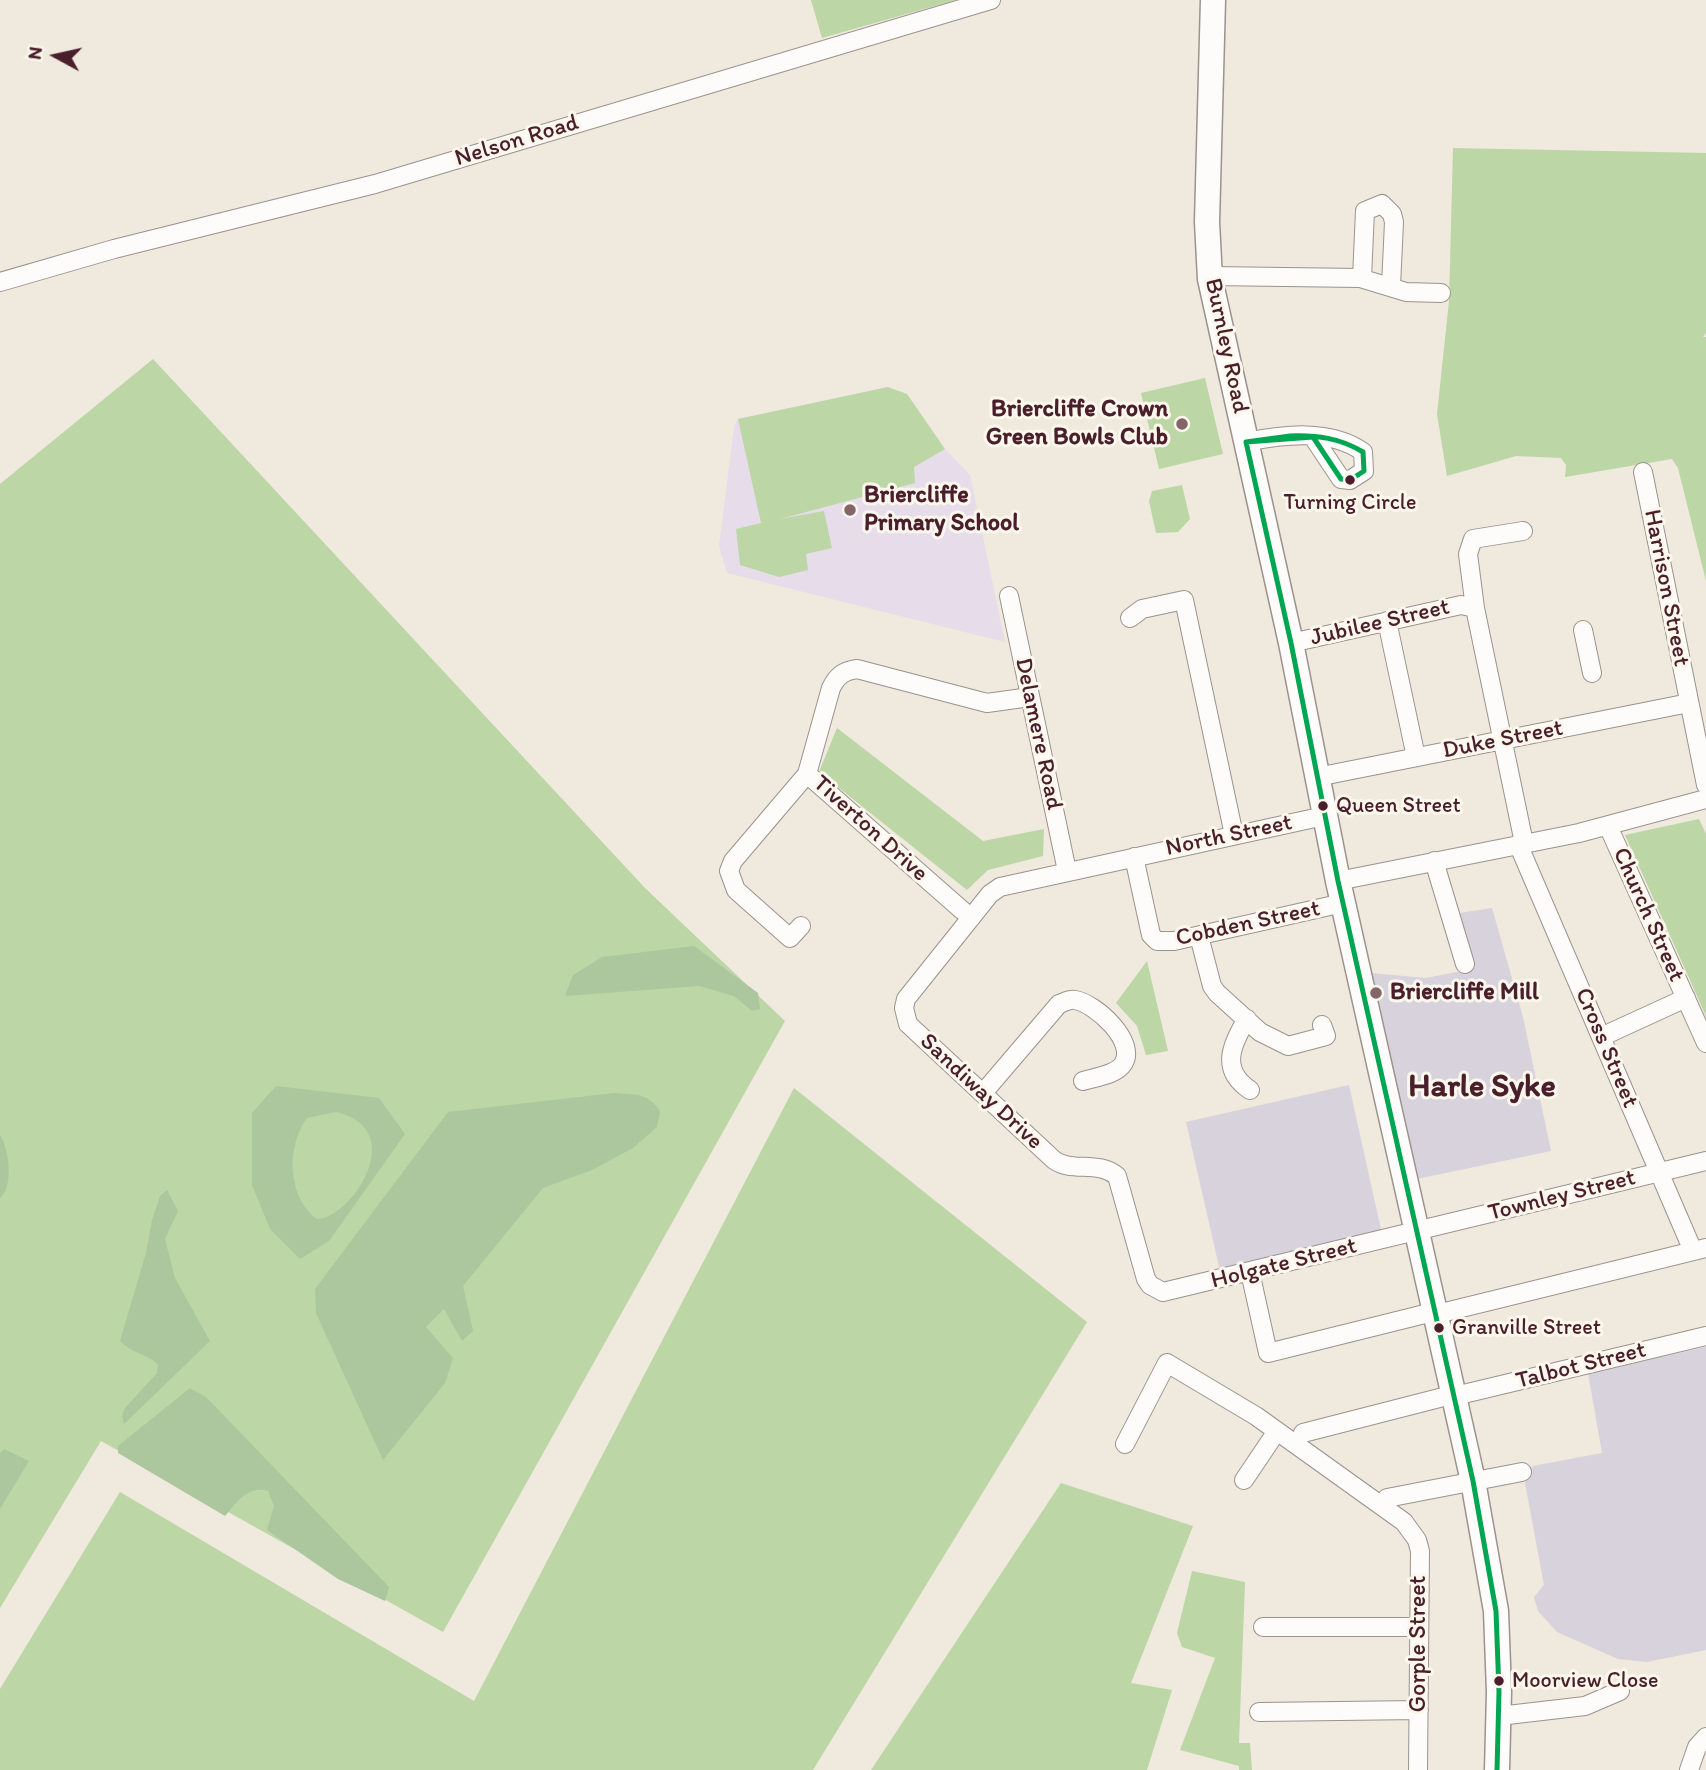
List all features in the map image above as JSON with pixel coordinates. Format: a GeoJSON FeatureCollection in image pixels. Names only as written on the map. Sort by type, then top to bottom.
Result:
{"type":"FeatureCollection","features":[{"type":"Feature","properties":{"kind":"street","name":"Nelson Road"},"geometry":{"type":"LineString","coordinates":[[0,282],[375,184],[991,0]]}},
{"type":"Feature","properties":{"kind":"street","name":"Burnley Road"},"geometry":{"type":"LineString","coordinates":[[1213,0],[1207,222],[1210,276],[1291,643],[1340,892],[1437,1312],[1473,1481],[1496,1612],[1499,1716],[1497,1770]]}},
{"type":"Feature","properties":{"kind":"street"},"geometry":{"type":"LineString","coordinates":[[1362,278],[1365,211],[1382,204],[1392,214],[1394,222],[1391,286]]}},
{"type":"Feature","properties":{"kind":"street"},"geometry":{"type":"LineString","coordinates":[[1210,276],[1362,278],[1406,292],[1441,293]]}},
{"type":"Feature","properties":{"kind":"street"},"geometry":{"type":"LineString","coordinates":[[1246,442],[1274,436],[1313,437]]}},
{"type":"Feature","properties":{"kind":"street","name":"Harrison Street"},"geometry":{"type":"LineString","coordinates":[[1643,472],[1706,785]]}},
{"type":"Feature","properties":{"kind":"street","name":"Cross Street"},"geometry":{"type":"LineString","coordinates":[[1522,531],[1473,538],[1468,554],[1472,606],[1502,740],[1521,844],[1659,1172],[1700,1250]]}},
{"type":"Feature","properties":{"kind":"street","name":"Delamere Road"},"geometry":{"type":"LineString","coordinates":[[1009,596],[1067,871]]}},
{"type":"Feature","properties":{"kind":"street"},"geometry":{"type":"LineString","coordinates":[[1129,618],[1142,610],[1184,600],[1234,835]]}},
{"type":"Feature","properties":{"kind":"street","name":"Jubilee Street"},"geometry":{"type":"LineString","coordinates":[[1291,643],[1387,621],[1472,606]]}},
{"type":"Feature","properties":{"kind":"street"},"geometry":{"type":"LineString","coordinates":[[1387,621],[1416,757]]}},
{"type":"Feature","properties":{"kind":"street"},"geometry":{"type":"LineString","coordinates":[[1583,630],[1592,673]]}},
{"type":"Feature","properties":{"kind":"street","name":"Tiverton Drive"},"geometry":{"type":"LineString","coordinates":[[971,918],[807,774],[831,688],[836,678],[849,670],[857,669],[987,703],[1030,697]]}},
{"type":"Feature","properties":{"kind":"street","name":"Duke Street"},"geometry":{"type":"LineString","coordinates":[[1317,777],[1689,703]]}},
{"type":"Feature","properties":{"kind":"street"},"geometry":{"type":"LineString","coordinates":[[791,937],[736,890],[729,871],[733,861],[807,774]]}},
{"type":"Feature","properties":{"kind":"street"},"geometry":{"type":"LineString","coordinates":[[1340,892],[1434,861],[1608,826],[1706,799]]}},
{"type":"Feature","properties":{"kind":"street","name":"North Street"},"geometry":{"type":"LineString","coordinates":[[1133,857],[1324,816]]}},
{"type":"Feature","properties":{"kind":"street","name":"Church Street"},"geometry":{"type":"LineString","coordinates":[[1608,826],[1706,1043]]}},
{"type":"Feature","properties":{"kind":"street","name":"Sandiway Drive"},"geometry":{"type":"LineString","coordinates":[[1133,857],[1000,887],[971,918],[906,999],[904,1008],[908,1024],[1062,1166],[1103,1168],[1117,1176],[1150,1285]]}},
{"type":"Feature","properties":{"kind":"street","name":"Cobden Street"},"geometry":{"type":"LineString","coordinates":[[1133,857],[1152,935],[1157,941],[1167,943],[1199,936],[1340,892]]}},
{"type":"Feature","properties":{"kind":"street"},"geometry":{"type":"LineString","coordinates":[[1434,861],[1465,964]]}},
{"type":"Feature","properties":{"kind":"street"},"geometry":{"type":"LineString","coordinates":[[1199,936],[1212,986],[1260,1032],[1288,1046],[1326,1035]]}},
{"type":"Feature","properties":{"kind":"street"},"geometry":{"type":"LineString","coordinates":[[1601,1037],[1686,998]]}},
{"type":"Feature","properties":{"kind":"street"},"geometry":{"type":"LineString","coordinates":[[983,1093],[1059,1004],[1070,1000],[1086,1004],[1119,1032],[1125,1041],[1127,1055],[1123,1065],[1114,1071],[1083,1081]]}},
{"type":"Feature","properties":{"kind":"street"},"geometry":{"type":"LineString","coordinates":[[1243,1090],[1229,1060],[1231,1047],[1247,1019]]}},
{"type":"Feature","properties":{"kind":"street","name":"Townley Street"},"geometry":{"type":"LineString","coordinates":[[1418,1231],[1706,1161]]}},
{"type":"Feature","properties":{"kind":"street","name":"Holgate Street"},"geometry":{"type":"LineString","coordinates":[[1150,1285],[1163,1292],[1171,1291],[1418,1231]]}},
{"type":"Feature","properties":{"kind":"street"},"geometry":{"type":"LineString","coordinates":[[1250,1272],[1268,1353],[1700,1250]]}},
{"type":"Feature","properties":{"kind":"street","name":"Talbot Street"},"geometry":{"type":"LineString","coordinates":[[1303,1433],[1706,1336]]}},
{"type":"Feature","properties":{"kind":"street"},"geometry":{"type":"LineString","coordinates":[[1125,1444],[1167,1363],[1277,1431],[1244,1480]]}},
{"type":"Feature","properties":{"kind":"street","name":"Gorple Street"},"geometry":{"type":"LineString","coordinates":[[1277,1431],[1404,1522],[1417,1540],[1420,1551],[1418,1770]]}},
{"type":"Feature","properties":{"kind":"street"},"geometry":{"type":"LineString","coordinates":[[1387,1498],[1522,1472]]}},
{"type":"Feature","properties":{"kind":"street"},"geometry":{"type":"LineString","coordinates":[[1262,1627],[1419,1627]]}},
{"type":"Feature","properties":{"kind":"street"},"geometry":{"type":"LineString","coordinates":[[1499,1716],[1585,1706],[1620,1691]]}},
{"type":"Feature","properties":{"kind":"street"},"geometry":{"type":"LineString","coordinates":[[1259,1712],[1419,1710]]}},
{"type":"Feature","properties":{"kind":"street"},"geometry":{"type":"LineString","coordinates":[[1689,1770],[1697,1747],[1706,1737]]}},
{"type":"Feature","properties":{"kind":"shaded area","name":"Briercliffe Primary School"},"geometry":{"type":"Polygon","coordinates":[[[888,387],[907,394],[945,449],[970,475],[1005,642],[727,573],[719,546],[734,427],[738,419],[888,387]]]}},
{"type":"Feature","properties":{"kind":"shaded area"},"geometry":{"type":"Polygon","coordinates":[[[1492,908],[1523,1017],[1551,1151],[1417,1179],[1371,973],[1426,978],[1472,969],[1460,913],[1492,908]]]}},
{"type":"Feature","properties":{"kind":"shaded area"},"geometry":{"type":"Polygon","coordinates":[[[1349,1085],[1382,1234],[1220,1271],[1186,1122],[1349,1085]]]}},
{"type":"Feature","properties":{"kind":"shaded area"},"geometry":{"type":"Polygon","coordinates":[[[1706,1347],[1706,1650],[1647,1662],[1618,1659],[1557,1632],[1538,1611],[1534,1597],[1544,1585],[1525,1483],[1533,1466],[1602,1453],[1588,1373],[1706,1347]]]}},
{"type":"Feature","properties":{"kind":"green space"},"geometry":{"type":"Polygon","coordinates":[[[811,0],[956,0],[822,38],[811,0]]]}},
{"type":"Feature","properties":{"kind":"green space"},"geometry":{"type":"Polygon","coordinates":[[[1453,148],[1706,153],[1706,333],[1703,337],[1706,337],[1706,581],[1678,468],[1672,459],[1565,477],[1566,465],[1561,458],[1516,456],[1447,476],[1437,414],[1449,301],[1453,148]]]}},
{"type":"Feature","properties":{"kind":"green space"},"geometry":{"type":"Polygon","coordinates":[[[153,359],[645,888],[785,1021],[443,1632],[101,1441],[0,1608],[0,484],[153,359]]]}},
{"type":"Feature","properties":{"kind":"green space","name":"Briercliffe Crown Green Bowls Club"},"geometry":{"type":"Polygon","coordinates":[[[1205,378],[1223,454],[1159,469],[1141,393],[1205,378]]]}},
{"type":"Feature","properties":{"kind":"green space"},"geometry":{"type":"Polygon","coordinates":[[[888,387],[907,394],[945,449],[914,467],[915,483],[780,519],[824,511],[832,548],[806,554],[808,570],[779,577],[740,565],[736,529],[761,523],[738,419],[888,387]]]}},
{"type":"Feature","properties":{"kind":"green space"},"geometry":{"type":"Polygon","coordinates":[[[1182,485],[1190,519],[1178,532],[1156,533],[1149,501],[1152,491],[1182,485]]]}},
{"type":"Feature","properties":{"kind":"green space"},"geometry":{"type":"Polygon","coordinates":[[[837,728],[983,841],[1044,829],[1043,856],[988,870],[967,890],[819,772],[837,728]]]}},
{"type":"Feature","properties":{"kind":"green space"},"geometry":{"type":"Polygon","coordinates":[[[1699,819],[1706,834],[1706,1016],[1625,835],[1699,819]]]}},
{"type":"Feature","properties":{"kind":"green space"},"geometry":{"type":"Polygon","coordinates":[[[694,946],[758,993],[760,1009],[752,1011],[734,996],[699,986],[565,996],[573,975],[602,957],[694,946]]]}},
{"type":"Feature","properties":{"kind":"green space"},"geometry":{"type":"Polygon","coordinates":[[[1147,961],[1168,1051],[1146,1055],[1137,1026],[1116,1003],[1147,961]]]}},
{"type":"Feature","properties":{"kind":"green space"},"geometry":{"type":"Polygon","coordinates":[[[276,1086],[379,1098],[405,1134],[329,1241],[300,1259],[270,1229],[252,1185],[252,1113],[276,1086]],[[336,1112],[307,1118],[300,1130],[293,1157],[295,1185],[307,1210],[317,1219],[331,1215],[345,1205],[358,1190],[367,1172],[372,1153],[369,1136],[358,1121],[336,1112]]]}},
{"type":"Feature","properties":{"kind":"green space"},"geometry":{"type":"Polygon","coordinates":[[[794,1088],[1087,1322],[813,1770],[0,1770],[0,1689],[120,1492],[474,1701],[794,1088]]]}},
{"type":"Feature","properties":{"kind":"green space"},"geometry":{"type":"Polygon","coordinates":[[[614,1093],[641,1096],[651,1101],[660,1112],[657,1127],[633,1148],[592,1170],[543,1188],[463,1286],[473,1331],[462,1341],[444,1309],[426,1327],[453,1358],[445,1383],[383,1460],[316,1313],[315,1289],[448,1112],[614,1093]]]}},
{"type":"Feature","properties":{"kind":"green space"},"geometry":{"type":"Polygon","coordinates":[[[0,1135],[6,1149],[9,1177],[0,1198],[0,1135]]]}},
{"type":"Feature","properties":{"kind":"green space"},"geometry":{"type":"Polygon","coordinates":[[[167,1190],[178,1211],[165,1239],[175,1278],[210,1341],[124,1424],[122,1415],[125,1408],[157,1373],[158,1365],[154,1361],[120,1341],[146,1253],[152,1220],[160,1196],[167,1190]]]}},
{"type":"Feature","properties":{"kind":"green space"},"geometry":{"type":"Polygon","coordinates":[[[190,1388],[206,1397],[389,1587],[385,1601],[338,1579],[267,1530],[274,1506],[268,1491],[255,1490],[249,1493],[225,1516],[118,1453],[118,1446],[190,1388]]]}},
{"type":"Feature","properties":{"kind":"green space"},"geometry":{"type":"Polygon","coordinates":[[[4,1449],[29,1461],[0,1509],[0,1454],[4,1449]]]}},
{"type":"Feature","properties":{"kind":"green space"},"geometry":{"type":"Polygon","coordinates":[[[1061,1483],[1193,1526],[1131,1683],[1172,1690],[1147,1770],[871,1770],[1061,1483]]]}},
{"type":"Feature","properties":{"kind":"green space"},"geometry":{"type":"Polygon","coordinates":[[[1192,1571],[1245,1582],[1239,1743],[1250,1743],[1252,1770],[1239,1770],[1239,1766],[1180,1750],[1215,1658],[1182,1647],[1177,1633],[1192,1571]]]}},
{"type":"Feature","properties":{"kind":"transit line"},"geometry":{"type":"LineString","coordinates":[[1290,436],[1310,436],[1328,438],[1346,443],[1363,452],[1364,471],[1350,480],[1341,479],[1313,437],[1246,442],[1290,436]]}},
{"type":"Feature","properties":{"kind":"transit line"},"geometry":{"type":"LineString","coordinates":[[1246,442],[1291,643],[1338,881],[1473,1481],[1496,1611],[1499,1692],[1497,1770]]}},
{"type":"Feature","properties":{"kind":"place","name":"Briercliffe Crown Green Bowls Club"},"geometry":{"type":"Point","coordinates":[1182,424]}},
{"type":"Feature","properties":{"kind":"place","name":"Turning Circle"},"geometry":{"type":"Point","coordinates":[1350,480]}},
{"type":"Feature","properties":{"kind":"place","name":"Briercliffe Primary School"},"geometry":{"type":"Point","coordinates":[850,510]}},
{"type":"Feature","properties":{"kind":"place","name":"Queen Street"},"geometry":{"type":"Point","coordinates":[1323,806]}},
{"type":"Feature","properties":{"kind":"place","name":"Briercliffe Mill"},"geometry":{"type":"Point","coordinates":[1376,993]}},
{"type":"Feature","properties":{"kind":"place","name":"Granville Street"},"geometry":{"type":"Point","coordinates":[1439,1328]}},
{"type":"Feature","properties":{"kind":"place","name":"Moorview Close"},"geometry":{"type":"Point","coordinates":[1499,1681]}},
{"type":"Feature","properties":{"kind":"district","name":"Harle Syke"},"geometry":{"type":"Point","coordinates":[1482,1088]}}]}
